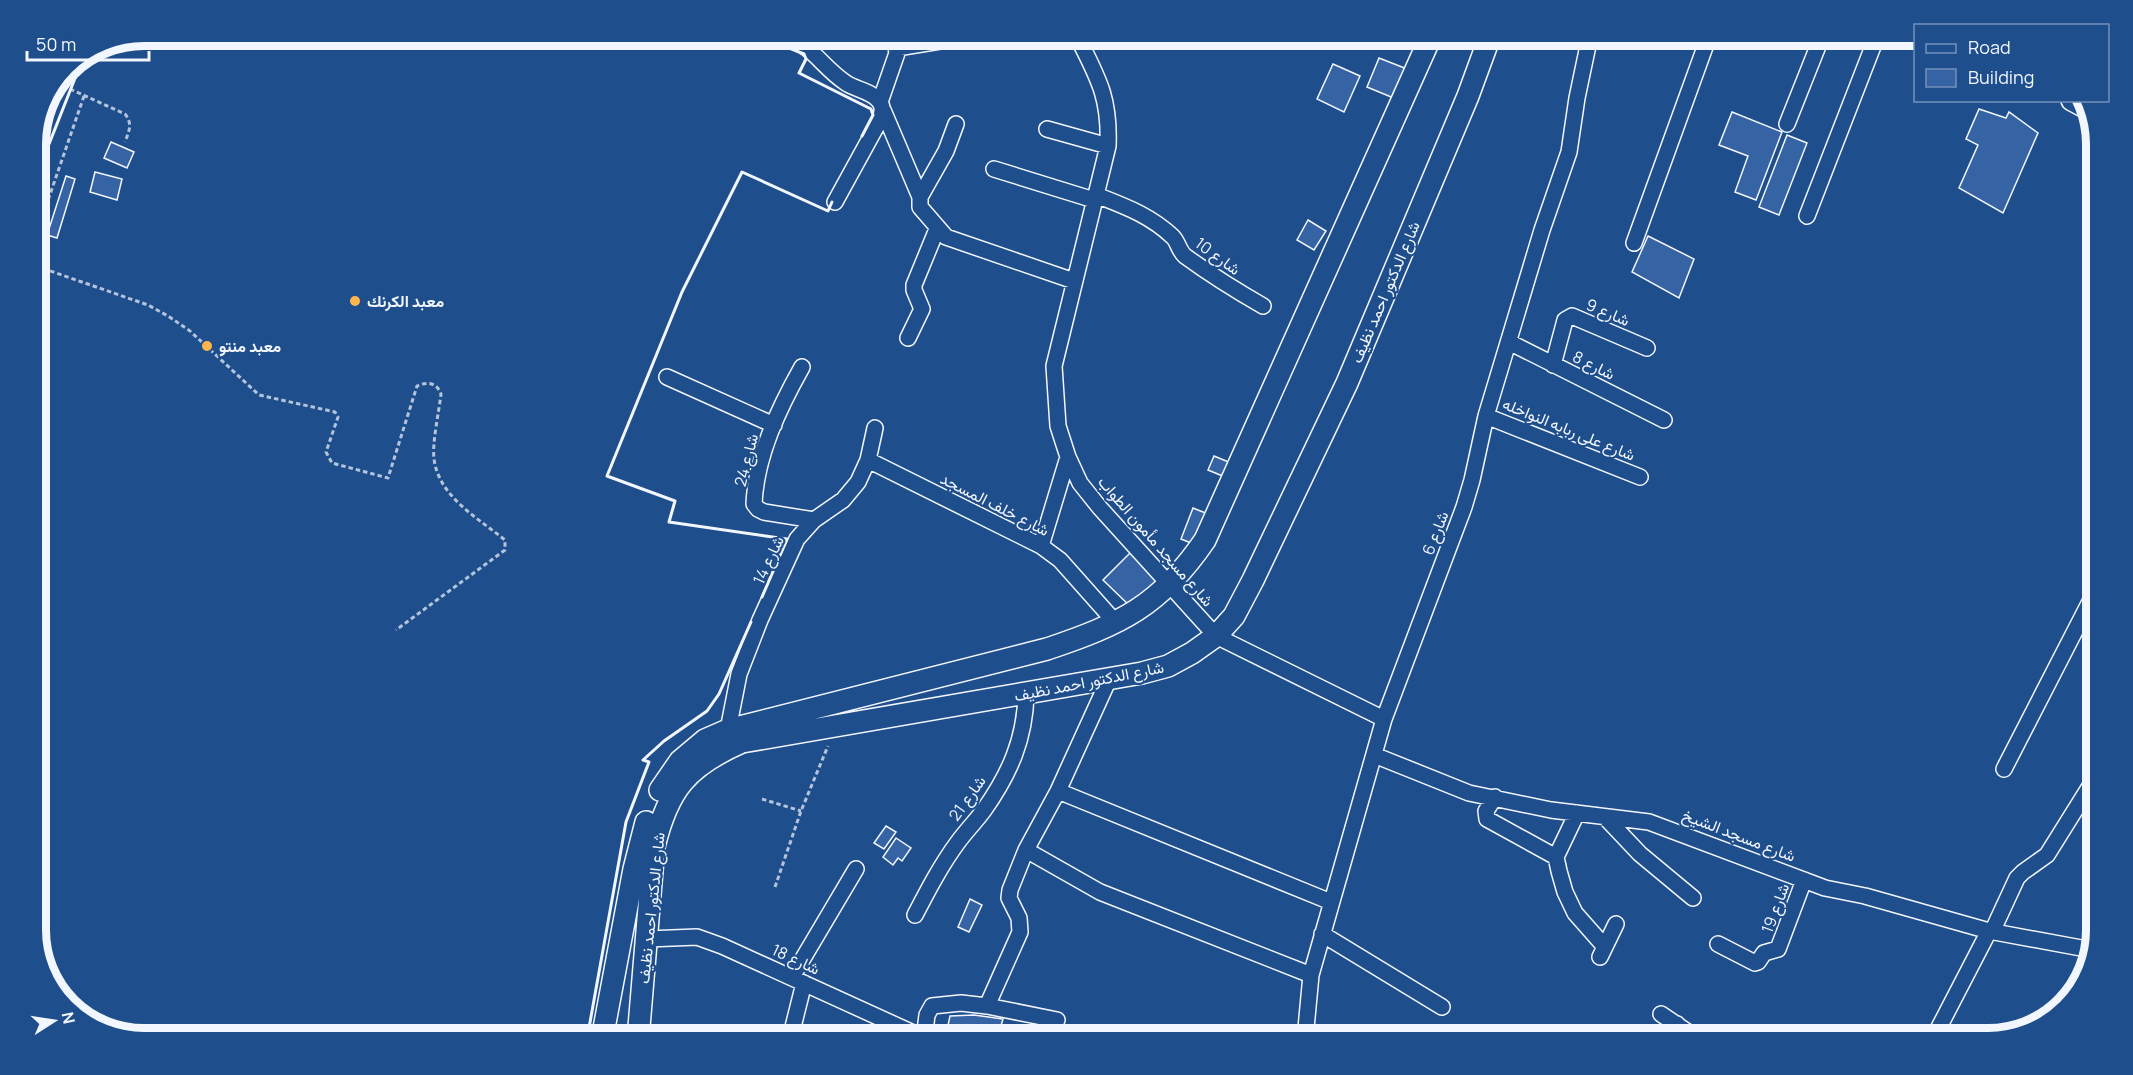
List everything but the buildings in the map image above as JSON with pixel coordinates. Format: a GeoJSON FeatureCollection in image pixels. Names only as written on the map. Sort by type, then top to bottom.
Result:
{"type":"FeatureCollection","features":[{"type":"Feature","properties":{"kind":"main road","name":"شارع الدكتور احمد نظيف"},"geometry":{"type":"LineString","coordinates":[[604,1028],[634,869],[649,814],[661,787],[680,761],[705,740],[728,730],[1047,649],[1089,635],[1145,606],[1170,585],[1189,564],[1205,540],[1427,46]]}},
{"type":"Feature","properties":{"kind":"main road","name":"شارع الدكتور احمد نظيف"},"geometry":{"type":"LineString","coordinates":[[639,1028],[654,847],[660,819],[674,793],[692,771],[715,753],[742,742],[1026,694],[1168,666],[1216,636],[1234,616],[1347,383],[1468,96],[1486,46]]}},
{"type":"Feature","properties":{"kind":"street"},"geometry":{"type":"LineString","coordinates":[[805,46],[838,78],[872,96],[881,106],[920,197],[920,207],[946,237],[1074,281]]}},
{"type":"Feature","properties":{"kind":"street"},"geometry":{"type":"LineString","coordinates":[[836,202],[880,120],[881,106],[896,58],[896,46]]}},
{"type":"Feature","properties":{"kind":"street","name":"شارع مسجد مأمون الطواب"},"geometry":{"type":"LineString","coordinates":[[1082,46],[1105,98],[1109,122],[1108,146],[1054,366],[1058,426],[1068,457],[1080,483],[1100,508],[1216,636],[1384,719]]}},
{"type":"Feature","properties":{"kind":"street","name":"شارع 6"},"geometry":{"type":"LineString","coordinates":[[1306,1028],[1311,975],[1331,902],[1384,719],[1464,507],[1486,416],[1570,146],[1588,46]]}},
{"type":"Feature","properties":{"kind":"street"},"geometry":{"type":"LineString","coordinates":[[1634,243],[1705,46]]}},
{"type":"Feature","properties":{"kind":"street"},"geometry":{"type":"LineString","coordinates":[[1787,124],[1818,46]]}},
{"type":"Feature","properties":{"kind":"street"},"geometry":{"type":"LineString","coordinates":[[1807,216],[1873,46]]}},
{"type":"Feature","properties":{"kind":"street"},"geometry":{"type":"LineString","coordinates":[[920,197],[946,151],[956,124]]}},
{"type":"Feature","properties":{"kind":"street"},"geometry":{"type":"LineString","coordinates":[[1047,129],[1108,146]]}},
{"type":"Feature","properties":{"kind":"street","name":"شارع 10"},"geometry":{"type":"LineString","coordinates":[[994,169],[1095,197],[1146,216],[1174,238],[1182,253],[1216,279],[1263,306]]}},
{"type":"Feature","properties":{"kind":"street"},"geometry":{"type":"LineString","coordinates":[[908,338],[922,309],[914,285],[937,229]]}},
{"type":"Feature","properties":{"kind":"street","name":"شارع 9"},"geometry":{"type":"LineString","coordinates":[[1553,365],[1565,320],[1572,316],[1647,348]]}},
{"type":"Feature","properties":{"kind":"street","name":"شارع 8"},"geometry":{"type":"LineString","coordinates":[[1509,342],[1664,420]]}},
{"type":"Feature","properties":{"kind":"street","name":"شارع 24"},"geometry":{"type":"LineString","coordinates":[[802,368],[774,425],[762,461],[754,504],[764,512],[814,520]]}},
{"type":"Feature","properties":{"kind":"street"},"geometry":{"type":"LineString","coordinates":[[667,377],[774,425]]}},
{"type":"Feature","properties":{"kind":"street","name":"شارع على ربابه النواخله"},"geometry":{"type":"LineString","coordinates":[[1486,416],[1640,477]]}},
{"type":"Feature","properties":{"kind":"street","name":"شارع 14"},"geometry":{"type":"LineString","coordinates":[[728,730],[739,674],[760,620],[797,539],[814,520],[843,500],[858,482],[868,460],[875,428]]}},
{"type":"Feature","properties":{"kind":"street"},"geometry":{"type":"LineString","coordinates":[[1041,546],[1068,457]]}},
{"type":"Feature","properties":{"kind":"street","name":"شارع خلف المسجد"},"geometry":{"type":"LineString","coordinates":[[868,460],[1041,546],[1060,560],[1116,623]]}},
{"type":"Feature","properties":{"kind":"street"},"geometry":{"type":"LineString","coordinates":[[2004,770],[2086,610]]}},
{"type":"Feature","properties":{"kind":"street"},"geometry":{"type":"LineString","coordinates":[[987,1006],[1020,932],[1019,918],[1009,898],[1010,890],[1026,850],[1058,791],[1109,679]]}},
{"type":"Feature","properties":{"kind":"street","name":"شارع 21"},"geometry":{"type":"LineString","coordinates":[[915,915],[936,874],[984,809],[1013,761],[1026,717],[1026,694]]}},
{"type":"Feature","properties":{"kind":"street","name":"شارع مسجد الشيخ"},"geometry":{"type":"LineString","coordinates":[[1374,755],[1469,793],[1551,810],[1649,822],[1825,888],[1991,932],[2085,949]]}},
{"type":"Feature","properties":{"kind":"street"},"geometry":{"type":"LineString","coordinates":[[1058,791],[1331,902]]}},
{"type":"Feature","properties":{"kind":"street"},"geometry":{"type":"LineString","coordinates":[[1939,1028],[1991,932],[2017,878],[2047,855],[2086,793]]}},
{"type":"Feature","properties":{"kind":"street"},"geometry":{"type":"LineString","coordinates":[[1495,797],[1486,812],[1487,819],[1556,857]]}},
{"type":"Feature","properties":{"kind":"street"},"geometry":{"type":"LineString","coordinates":[[1577,813],[1556,857],[1565,892],[1575,913],[1602,952],[1616,924]]}},
{"type":"Feature","properties":{"kind":"street"},"geometry":{"type":"LineString","coordinates":[[1605,817],[1640,854],[1693,898]]}},
{"type":"Feature","properties":{"kind":"street"},"geometry":{"type":"LineString","coordinates":[[1026,850],[1100,892],[1311,975]]}},
{"type":"Feature","properties":{"kind":"street"},"geometry":{"type":"LineString","coordinates":[[791,1028],[798,980],[856,869]]}},
{"type":"Feature","properties":{"kind":"street","name":"شارع 19"},"geometry":{"type":"LineString","coordinates":[[1718,944],[1755,963],[1764,952],[1778,949],[1804,880]]}},
{"type":"Feature","properties":{"kind":"street"},"geometry":{"type":"LineString","coordinates":[[1322,934],[1442,1007]]}},
{"type":"Feature","properties":{"kind":"street","name":"شارع 18"},"geometry":{"type":"LineString","coordinates":[[647,939],[697,937],[722,946],[902,1028]]}},
{"type":"Feature","properties":{"kind":"street"},"geometry":{"type":"LineString","coordinates":[[925,1028],[927,1015],[932,1006],[961,1003],[1057,1020]]}},
{"type":"Feature","properties":{"kind":"street"},"geometry":{"type":"LineString","coordinates":[[1661,1014],[1683,1028]]}},
{"type":"Feature","properties":{"kind":"street"},"geometry":{"type":"LineString","coordinates":[[1675,1028],[1677,1024]]}},
{"type":"Feature","properties":{"kind":"path"},"geometry":{"type":"LineString","coordinates":[[69,89],[125,114],[131,127],[125,142]]}},
{"type":"Feature","properties":{"kind":"path"},"geometry":{"type":"LineString","coordinates":[[47,203],[84,96]]}},
{"type":"Feature","properties":{"kind":"path"},"geometry":{"type":"LineString","coordinates":[[47,270],[148,305],[168,316],[190,330],[260,395],[335,412],[338,417],[326,452],[332,463],[388,478],[417,386],[427,383],[436,386],[441,394],[434,457],[444,487],[454,499],[505,540],[506,548],[396,630]]}},
{"type":"Feature","properties":{"kind":"path"},"geometry":{"type":"LineString","coordinates":[[775,887],[801,811],[837,725]]}},
{"type":"Feature","properties":{"kind":"path"},"geometry":{"type":"LineString","coordinates":[[762,799],[801,811]]}},
{"type":"Feature","properties":{"kind":"wall"},"geometry":{"type":"LineString","coordinates":[[784,46],[804,54],[806,59],[799,73],[871,109],[873,115],[862,136]]}},
{"type":"Feature","properties":{"kind":"wall"},"geometry":{"type":"LineString","coordinates":[[47,149],[77,73]]}},
{"type":"Feature","properties":{"kind":"wall"},"geometry":{"type":"LineString","coordinates":[[762,597],[787,539],[669,522],[675,501],[607,476],[682,292],[742,172],[828,211],[832,202]]}},
{"type":"Feature","properties":{"kind":"wall"},"geometry":{"type":"LineString","coordinates":[[589,1028],[626,822],[649,762],[643,760],[664,741],[707,711],[719,694],[751,622]]}},
{"type":"Feature","properties":{"kind":"place","name":"معبد الكرنك"},"geometry":{"type":"Point","coordinates":[355,301]}},
{"type":"Feature","properties":{"kind":"place","name":"معبد منتو"},"geometry":{"type":"Point","coordinates":[207,346]}}]}
